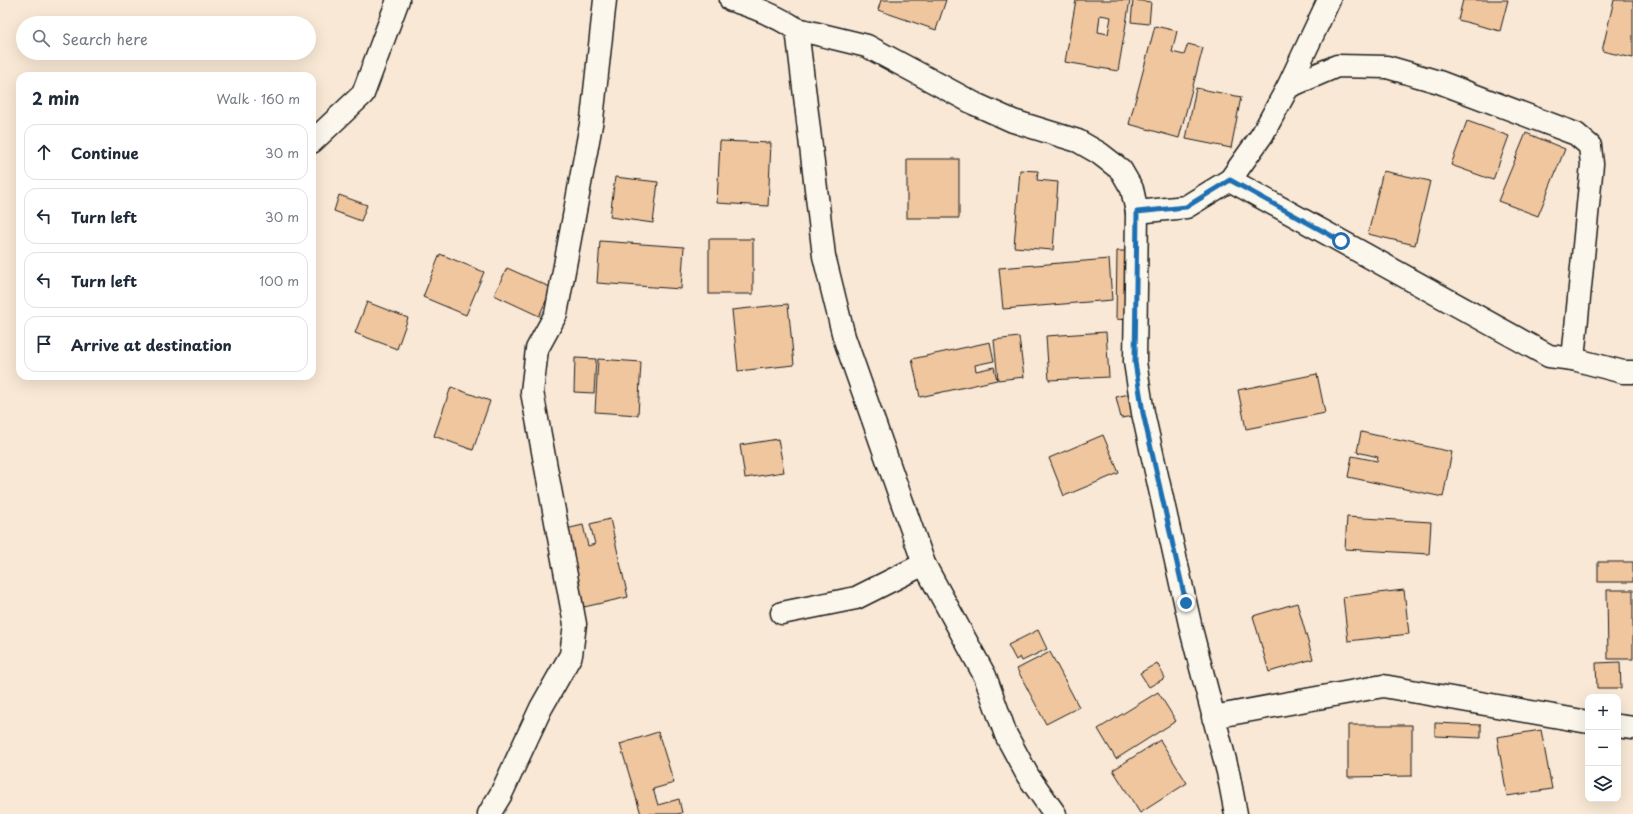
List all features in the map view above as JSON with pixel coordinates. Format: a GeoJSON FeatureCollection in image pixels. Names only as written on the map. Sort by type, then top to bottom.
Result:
{"type":"FeatureCollection","features":[{"type":"Feature","properties":{"kind":"street"},"geometry":{"type":"LineString","coordinates":[[316,138],[363,94],[398,0]]}},
{"type":"Feature","properties":{"kind":"street"},"geometry":{"type":"LineString","coordinates":[[489,814],[501,794],[541,708],[571,655],[575,624],[532,392],[537,349],[556,314],[558,306],[592,118],[605,0]]}},
{"type":"Feature","properties":{"kind":"street"},"geometry":{"type":"LineString","coordinates":[[731,0],[750,5],[776,16],[797,29],[867,46],[975,104],[1013,121],[1078,141],[1100,153],[1121,170],[1132,189],[1137,212],[1135,362],[1143,413],[1213,717],[1228,772],[1236,814]]}},
{"type":"Feature","properties":{"kind":"street"},"geometry":{"type":"LineString","coordinates":[[1137,212],[1186,207],[1230,180],[1262,135],[1288,86],[1329,0]]}},
{"type":"Feature","properties":{"kind":"street"},"geometry":{"type":"LineString","coordinates":[[797,29],[824,256],[844,337],[924,564],[985,676],[1006,735],[1028,776],[1055,814]]}},
{"type":"Feature","properties":{"kind":"street"},"geometry":{"type":"LineString","coordinates":[[1288,86],[1337,66],[1387,67],[1439,82],[1576,134],[1590,146],[1592,164],[1573,359]]}},
{"type":"Feature","properties":{"kind":"street"},"geometry":{"type":"LineString","coordinates":[[1230,180],[1549,356],[1573,359],[1623,372],[1633,372]]}},
{"type":"Feature","properties":{"kind":"street"},"geometry":{"type":"LineString","coordinates":[[782,613],[856,598],[924,564]]}},
{"type":"Feature","properties":{"kind":"street"},"geometry":{"type":"LineString","coordinates":[[1213,717],[1383,686],[1585,721]]}},
{"type":"Feature","properties":{"kind":"street"},"geometry":{"type":"LineString","coordinates":[[1621,726],[1633,728]]}},
{"type":"Feature","properties":{"kind":"building"},"geometry":{"type":"Polygon","coordinates":[[[881,0],[946,0],[936,30],[878,10],[881,0]]]}},
{"type":"Feature","properties":{"kind":"building"},"geometry":{"type":"Polygon","coordinates":[[[1076,0],[1130,0],[1118,71],[1065,62],[1076,0]],[[1100,15],[1098,32],[1108,34],[1111,17],[1100,15]]]}},
{"type":"Feature","properties":{"kind":"building"},"geometry":{"type":"Polygon","coordinates":[[[1133,0],[1151,2],[1149,24],[1131,22],[1133,0]]]}},
{"type":"Feature","properties":{"kind":"building"},"geometry":{"type":"Polygon","coordinates":[[[1463,0],[1508,0],[1500,31],[1458,20],[1463,0]]]}},
{"type":"Feature","properties":{"kind":"building"},"geometry":{"type":"Polygon","coordinates":[[[1614,0],[1633,0],[1633,58],[1602,51],[1614,0]]]}},
{"type":"Feature","properties":{"kind":"building"},"geometry":{"type":"Polygon","coordinates":[[[1155,26],[1177,31],[1172,52],[1184,55],[1188,44],[1203,48],[1179,138],[1129,124],[1155,26]]]}},
{"type":"Feature","properties":{"kind":"building"},"geometry":{"type":"Polygon","coordinates":[[[1196,88],[1241,97],[1231,148],[1186,139],[1196,88]]]}},
{"type":"Feature","properties":{"kind":"building"},"geometry":{"type":"Polygon","coordinates":[[[1467,121],[1509,136],[1493,180],[1451,165],[1467,121]]]}},
{"type":"Feature","properties":{"kind":"building"},"geometry":{"type":"Polygon","coordinates":[[[1526,133],[1565,149],[1538,216],[1498,201],[1526,133]]]}},
{"type":"Feature","properties":{"kind":"building"},"geometry":{"type":"Polygon","coordinates":[[[720,141],[771,143],[768,206],[717,203],[720,141]]]}},
{"type":"Feature","properties":{"kind":"building"},"geometry":{"type":"Polygon","coordinates":[[[907,159],[959,159],[959,218],[907,218],[907,159]]]}},
{"type":"Feature","properties":{"kind":"building"},"geometry":{"type":"Polygon","coordinates":[[[1020,170],[1038,171],[1037,180],[1058,182],[1053,250],[1014,247],[1020,170]]]}},
{"type":"Feature","properties":{"kind":"building"},"geometry":{"type":"Polygon","coordinates":[[[1383,171],[1430,181],[1415,245],[1368,234],[1383,171]]]}},
{"type":"Feature","properties":{"kind":"building"},"geometry":{"type":"Polygon","coordinates":[[[615,177],[658,182],[653,223],[610,217],[615,177]]]}},
{"type":"Feature","properties":{"kind":"building"},"geometry":{"type":"Polygon","coordinates":[[[339,195],[367,205],[361,221],[334,211],[339,195]]]}},
{"type":"Feature","properties":{"kind":"building"},"geometry":{"type":"Polygon","coordinates":[[[709,239],[753,239],[753,294],[709,294],[709,239]]]}},
{"type":"Feature","properties":{"kind":"building"},"geometry":{"type":"Polygon","coordinates":[[[600,241],[684,247],[681,289],[597,283],[600,241]]]}},
{"type":"Feature","properties":{"kind":"building"},"geometry":{"type":"Polygon","coordinates":[[[1117,251],[1130,251],[1128,320],[1116,319],[1117,251]]]}},
{"type":"Feature","properties":{"kind":"building"},"geometry":{"type":"Polygon","coordinates":[[[440,254],[484,272],[466,315],[423,297],[440,254]]]}},
{"type":"Feature","properties":{"kind":"building"},"geometry":{"type":"Polygon","coordinates":[[[1109,259],[1112,300],[1003,309],[999,268],[1109,259]]]}},
{"type":"Feature","properties":{"kind":"building"},"geometry":{"type":"Polygon","coordinates":[[[507,268],[552,288],[539,316],[494,295],[507,268]]]}},
{"type":"Feature","properties":{"kind":"building"},"geometry":{"type":"Polygon","coordinates":[[[367,302],[408,318],[397,349],[355,333],[367,302]]]}},
{"type":"Feature","properties":{"kind":"building"},"geometry":{"type":"Polygon","coordinates":[[[788,304],[794,365],[738,371],[732,310],[788,304]]]}},
{"type":"Feature","properties":{"kind":"building"},"geometry":{"type":"Polygon","coordinates":[[[1106,332],[1109,377],[1049,380],[1046,336],[1106,332]]]}},
{"type":"Feature","properties":{"kind":"building"},"geometry":{"type":"Polygon","coordinates":[[[1019,337],[1024,377],[998,380],[994,340],[1019,337]]]}},
{"type":"Feature","properties":{"kind":"building"},"geometry":{"type":"Polygon","coordinates":[[[990,342],[994,361],[975,365],[976,371],[994,367],[997,380],[920,397],[912,359],[990,342]]]}},
{"type":"Feature","properties":{"kind":"building"},"geometry":{"type":"Polygon","coordinates":[[[575,358],[596,359],[594,393],[574,392],[575,358]]]}},
{"type":"Feature","properties":{"kind":"building"},"geometry":{"type":"Polygon","coordinates":[[[598,359],[641,362],[638,415],[595,412],[598,359]]]}},
{"type":"Feature","properties":{"kind":"building"},"geometry":{"type":"Polygon","coordinates":[[[1317,374],[1325,413],[1246,429],[1238,390],[1317,374]]]}},
{"type":"Feature","properties":{"kind":"building"},"geometry":{"type":"Polygon","coordinates":[[[451,387],[490,401],[473,450],[434,436],[451,387]]]}},
{"type":"Feature","properties":{"kind":"building"},"geometry":{"type":"Polygon","coordinates":[[[1129,394],[1134,416],[1121,418],[1116,397],[1129,394]]]}},
{"type":"Feature","properties":{"kind":"building"},"geometry":{"type":"Polygon","coordinates":[[[1361,432],[1452,452],[1443,497],[1348,477],[1352,456],[1377,461],[1378,457],[1357,452],[1361,432]]]}},
{"type":"Feature","properties":{"kind":"building"},"geometry":{"type":"Polygon","coordinates":[[[1103,435],[1119,473],[1064,496],[1049,458],[1103,435]]]}},
{"type":"Feature","properties":{"kind":"building"},"geometry":{"type":"Polygon","coordinates":[[[778,439],[784,472],[745,478],[740,445],[778,439]]]}},
{"type":"Feature","properties":{"kind":"building"},"geometry":{"type":"Polygon","coordinates":[[[1347,517],[1431,522],[1429,554],[1345,549],[1347,517]]]}},
{"type":"Feature","properties":{"kind":"building"},"geometry":{"type":"Polygon","coordinates":[[[610,519],[628,597],[584,607],[566,529],[583,525],[588,546],[595,544],[590,524],[610,519]]]}},
{"type":"Feature","properties":{"kind":"building"},"geometry":{"type":"Polygon","coordinates":[[[1598,562],[1633,562],[1633,582],[1598,582],[1598,562]]]}},
{"type":"Feature","properties":{"kind":"building"},"geometry":{"type":"Polygon","coordinates":[[[1404,590],[1409,634],[1348,641],[1343,597],[1404,590]]]}},
{"type":"Feature","properties":{"kind":"building"},"geometry":{"type":"Polygon","coordinates":[[[1607,590],[1633,590],[1633,659],[1608,659],[1607,590]]]}},
{"type":"Feature","properties":{"kind":"building"},"geometry":{"type":"Polygon","coordinates":[[[1297,603],[1313,659],[1269,672],[1253,616],[1297,603]]]}},
{"type":"Feature","properties":{"kind":"building"},"geometry":{"type":"Polygon","coordinates":[[[1038,630],[1047,649],[1022,661],[1020,657],[1016,660],[1008,645],[1038,630]]]}},
{"type":"Feature","properties":{"kind":"building"},"geometry":{"type":"Polygon","coordinates":[[[1050,652],[1079,707],[1046,724],[1017,669],[1050,652]]]}},
{"type":"Feature","properties":{"kind":"building"},"geometry":{"type":"Polygon","coordinates":[[[1620,662],[1621,688],[1597,688],[1596,663],[1620,662]]]}},
{"type":"Feature","properties":{"kind":"building"},"geometry":{"type":"Polygon","coordinates":[[[1157,663],[1165,678],[1149,687],[1140,673],[1157,663]]]}},
{"type":"Feature","properties":{"kind":"building"},"geometry":{"type":"Polygon","coordinates":[[[1158,692],[1176,721],[1116,759],[1098,729],[1158,692]]]}},
{"type":"Feature","properties":{"kind":"building"},"geometry":{"type":"Polygon","coordinates":[[[1435,723],[1481,725],[1481,738],[1435,736],[1435,723]]]}},
{"type":"Feature","properties":{"kind":"building"},"geometry":{"type":"Polygon","coordinates":[[[1348,725],[1412,725],[1412,776],[1348,777],[1348,725]]]}},
{"type":"Feature","properties":{"kind":"building"},"geometry":{"type":"Polygon","coordinates":[[[1541,730],[1552,789],[1507,796],[1497,737],[1541,730]]]}},
{"type":"Feature","properties":{"kind":"building"},"geometry":{"type":"Polygon","coordinates":[[[658,732],[674,783],[653,789],[658,805],[679,799],[682,813],[641,814],[620,744],[658,732]]]}},
{"type":"Feature","properties":{"kind":"building"},"geometry":{"type":"Polygon","coordinates":[[[1160,740],[1187,783],[1140,813],[1113,770],[1160,740]]]}},
{"type":"Feature","properties":{"kind":"route"},"geometry":{"type":"LineString","coordinates":[[1186,603],[1143,413],[1135,362],[1138,271],[1137,212],[1186,207],[1230,180],[1341,241]]}}]}
